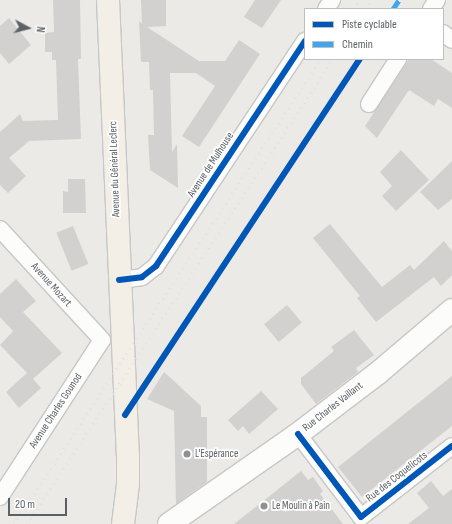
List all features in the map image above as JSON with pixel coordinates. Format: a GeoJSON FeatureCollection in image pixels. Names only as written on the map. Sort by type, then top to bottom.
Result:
{"type":"FeatureCollection","features":[{"type":"Feature","properties":{"kind":"main road","name":"Avenue du Général Leclerc"},"geometry":{"type":"LineString","coordinates":[[108,0],[119,280],[112,340],[128,470],[123,524]]}},
{"type":"Feature","properties":{"kind":"main road","name":"Rue Charles Vaillant"},"geometry":{"type":"LineString","coordinates":[[169,524],[298,434],[378,373],[452,310]]}},
{"type":"Feature","properties":{"kind":"street"},"geometry":{"type":"LineString","coordinates":[[444,34],[452,40]]}},
{"type":"Feature","properties":{"kind":"street","name":"Avenue de Mulhouse"},"geometry":{"type":"LineString","coordinates":[[119,280],[142,277],[156,266],[304,43]]}},
{"type":"Feature","properties":{"kind":"street"},"geometry":{"type":"LineString","coordinates":[[369,104],[397,60]]}},
{"type":"Feature","properties":{"kind":"street","name":"Avenue Mozart"},"geometry":{"type":"LineString","coordinates":[[0,229],[112,340]]}},
{"type":"Feature","properties":{"kind":"street","name":"Avenue Charles Gounod"},"geometry":{"type":"LineString","coordinates":[[0,497],[112,340]]}},
{"type":"Feature","properties":{"kind":"street","name":"Rue des Coquelicots"},"geometry":{"type":"LineString","coordinates":[[298,434],[361,517],[452,446]]}},
{"type":"Feature","properties":{"kind":"building"},"geometry":{"type":"Polygon","coordinates":[[[53,0],[80,0],[81,59],[78,59],[81,139],[29,141],[9,158],[26,176],[8,193],[0,185],[0,132],[20,114],[23,121],[58,120],[56,60],[52,60],[52,52],[45,52],[45,33],[54,32],[53,0]]]}},
{"type":"Feature","properties":{"kind":"building"},"geometry":{"type":"Polygon","coordinates":[[[141,0],[166,0],[166,26],[147,27],[199,61],[225,61],[239,40],[260,54],[199,147],[182,136],[215,86],[196,73],[170,73],[172,152],[177,144],[178,188],[150,170],[148,135],[154,135],[153,90],[150,90],[149,62],[141,62],[139,21],[142,24],[141,0]]]}},
{"type":"Feature","properties":{"kind":"building"},"geometry":{"type":"Polygon","coordinates":[[[255,0],[281,0],[262,28],[244,17],[255,0]]]}},
{"type":"Feature","properties":{"kind":"building"},"geometry":{"type":"Polygon","coordinates":[[[9,18],[31,45],[9,64],[0,53],[0,26],[9,18]]]}},
{"type":"Feature","properties":{"kind":"building"},"geometry":{"type":"Polygon","coordinates":[[[408,60],[432,60],[452,73],[452,108],[438,99],[434,106],[409,90],[377,138],[365,126],[408,60]]]}},
{"type":"Feature","properties":{"kind":"building"},"geometry":{"type":"Polygon","coordinates":[[[401,150],[429,180],[396,211],[382,196],[392,186],[380,172],[401,150]]]}},
{"type":"Feature","properties":{"kind":"building"},"geometry":{"type":"Polygon","coordinates":[[[452,161],[452,199],[438,210],[420,192],[452,161]]]}},
{"type":"Feature","properties":{"kind":"building"},"geometry":{"type":"Polygon","coordinates":[[[68,179],[85,179],[86,213],[63,213],[63,191],[68,192],[68,179]]]}},
{"type":"Feature","properties":{"kind":"building"},"geometry":{"type":"Polygon","coordinates":[[[330,224],[382,287],[410,265],[414,270],[444,241],[452,251],[452,275],[441,286],[434,277],[376,322],[357,298],[360,296],[313,238],[330,224]]]}},
{"type":"Feature","properties":{"kind":"building"},"geometry":{"type":"Polygon","coordinates":[[[73,226],[88,264],[72,271],[56,233],[73,226]]]}},
{"type":"Feature","properties":{"kind":"building"},"geometry":{"type":"Polygon","coordinates":[[[16,279],[36,301],[23,312],[62,353],[33,379],[41,388],[19,408],[6,392],[27,373],[0,345],[13,331],[0,317],[0,294],[16,279]]]}},
{"type":"Feature","properties":{"kind":"building"},"geometry":{"type":"Polygon","coordinates":[[[287,305],[302,323],[279,342],[264,324],[287,305]]]}},
{"type":"Feature","properties":{"kind":"building"},"geometry":{"type":"Polygon","coordinates":[[[354,330],[374,355],[356,368],[358,372],[316,404],[301,384],[301,378],[334,351],[331,347],[354,330]]]}},
{"type":"Feature","properties":{"kind":"building"},"geometry":{"type":"Polygon","coordinates":[[[164,372],[201,406],[201,417],[207,417],[207,482],[176,504],[174,411],[147,399],[164,372]]]}},
{"type":"Feature","properties":{"kind":"building"},"geometry":{"type":"Polygon","coordinates":[[[452,376],[452,426],[362,497],[338,467],[452,376]]]}},
{"type":"Feature","properties":{"kind":"building"},"geometry":{"type":"Polygon","coordinates":[[[261,391],[278,409],[249,434],[243,426],[238,431],[228,420],[261,391]]]}},
{"type":"Feature","properties":{"kind":"building"},"geometry":{"type":"Polygon","coordinates":[[[301,471],[308,480],[313,477],[323,491],[320,494],[343,524],[234,524],[301,471]]]}},
{"type":"Feature","properties":{"kind":"building"},"geometry":{"type":"Polygon","coordinates":[[[431,481],[443,496],[452,489],[452,524],[408,524],[429,508],[417,493],[431,481]]]}},
{"type":"Feature","properties":{"kind":"railway"},"geometry":{"type":"LineString","coordinates":[[355,8],[359,0]]}},
{"type":"Feature","properties":{"kind":"railway"},"geometry":{"type":"LineString","coordinates":[[367,8],[372,0]]}},
{"type":"Feature","properties":{"kind":"railway"},"geometry":{"type":"LineString","coordinates":[[14,524],[320,60]]}},
{"type":"Feature","properties":{"kind":"railway"},"geometry":{"type":"LineString","coordinates":[[27,524],[332,60]]}},
{"type":"Feature","properties":{"kind":"marked path"},"geometry":{"type":"LineString","coordinates":[[394,8],[399,0]]}},
{"type":"Feature","properties":{"kind":"cycle path"},"geometry":{"type":"LineString","coordinates":[[119,280],[142,277],[156,266],[304,43]]}},
{"type":"Feature","properties":{"kind":"cycle path"},"geometry":{"type":"LineString","coordinates":[[125,415],[359,60]]}},
{"type":"Feature","properties":{"kind":"cycle path"},"geometry":{"type":"LineString","coordinates":[[298,434],[361,517],[452,446]]}},
{"type":"Feature","properties":{"kind":"place","name":"L'Espérance"},"geometry":{"type":"Point","coordinates":[187,454]}},
{"type":"Feature","properties":{"kind":"place","name":"Le Moulin à Pain"},"geometry":{"type":"Point","coordinates":[264,506]}}]}
